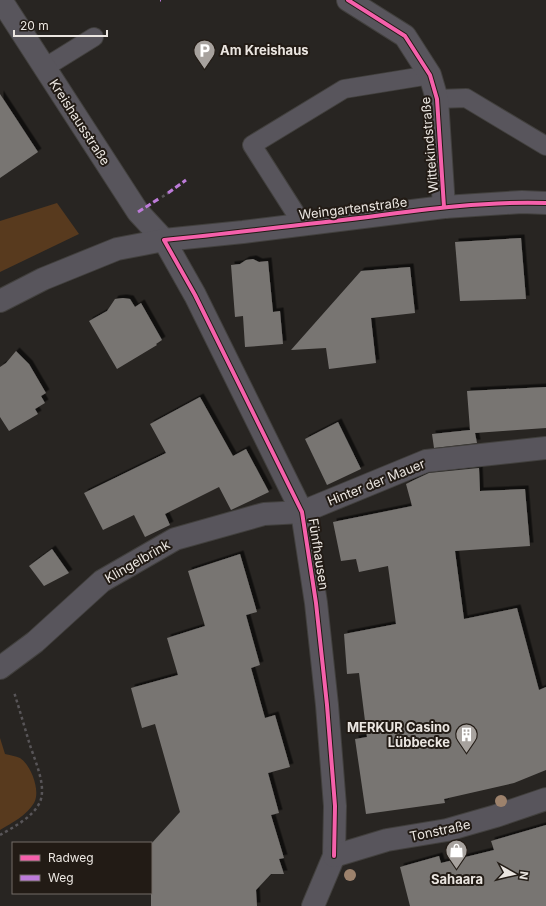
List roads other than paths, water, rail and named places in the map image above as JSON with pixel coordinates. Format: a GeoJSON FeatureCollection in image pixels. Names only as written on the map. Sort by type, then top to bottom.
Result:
{"type":"FeatureCollection","features":[{"type":"Feature","properties":{"kind":"street","name":"Kreishausstraße"},"geometry":{"type":"LineString","coordinates":[[1,0],[138,212],[164,240]]}},
{"type":"Feature","properties":{"kind":"street","name":"Wittekindstraße"},"geometry":{"type":"LineString","coordinates":[[348,0],[405,36],[430,75],[437,99],[444,207]]}},
{"type":"Feature","properties":{"kind":"street","name":"Weingartenstraße"},"geometry":{"type":"LineString","coordinates":[[0,301],[43,279],[117,249],[164,240],[303,225],[444,207],[522,202],[546,203]]}},
{"type":"Feature","properties":{"kind":"street","name":"Fünfhausen"},"geometry":{"type":"LineString","coordinates":[[164,240],[195,295],[302,512],[316,603],[327,705],[335,806],[334,856]]}},
{"type":"Feature","properties":{"kind":"street","name":"Hinter der Mauer"},"geometry":{"type":"LineString","coordinates":[[302,512],[426,461],[546,448]]}},
{"type":"Feature","properties":{"kind":"street","name":"Klingelbrink"},"geometry":{"type":"LineString","coordinates":[[2,666],[34,642],[102,580],[175,539],[264,514],[302,512]]}},
{"type":"Feature","properties":{"kind":"street","name":"Tonstraße"},"geometry":{"type":"LineString","coordinates":[[334,856],[387,840],[447,830],[496,816],[546,799]]}},
{"type":"Feature","properties":{"kind":"street"},"geometry":{"type":"LineString","coordinates":[[313,906],[334,856]]}},
{"type":"Feature","properties":{"kind":"lane"},"geometry":{"type":"LineString","coordinates":[[44,68],[94,37]]}},
{"type":"Feature","properties":{"kind":"lane"},"geometry":{"type":"LineString","coordinates":[[303,225],[252,145],[344,89],[430,75]]}},
{"type":"Feature","properties":{"kind":"lane"},"geometry":{"type":"LineString","coordinates":[[437,99],[466,98],[546,146]]}},
{"type":"Feature","properties":{"kind":"place","name":"Am Kreishaus"},"geometry":{"type":"Point","coordinates":[205,70]}},
{"type":"Feature","properties":{"kind":"place","name":"MERKUR Casino Lübbecke"},"geometry":{"type":"Point","coordinates":[466,754]}},
{"type":"Feature","properties":{"kind":"place","name":"Sahaara"},"geometry":{"type":"Point","coordinates":[457,870]}}]}
